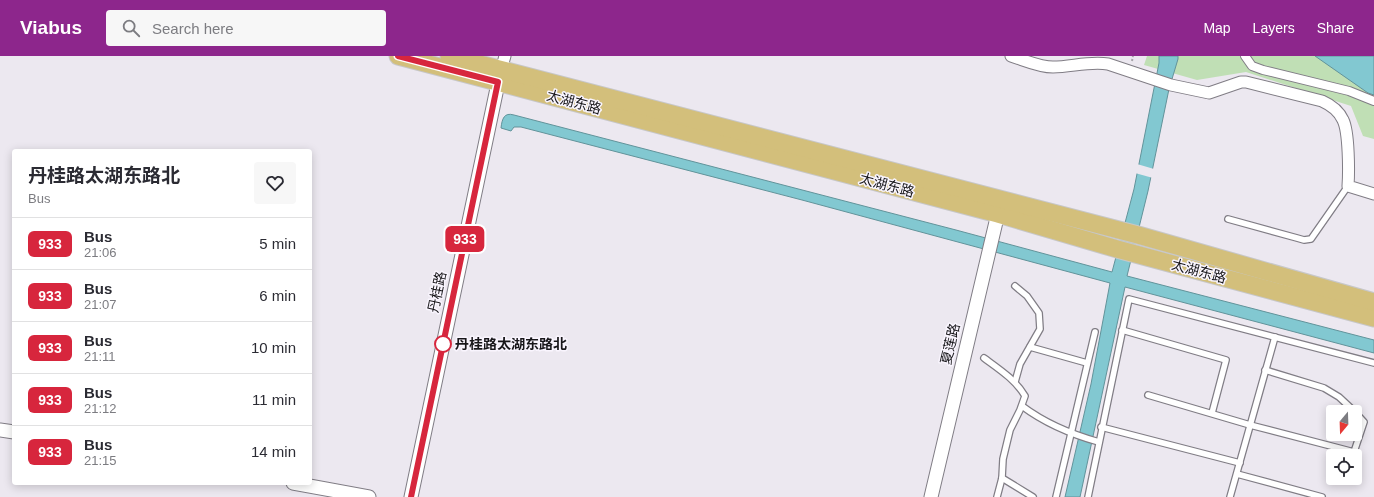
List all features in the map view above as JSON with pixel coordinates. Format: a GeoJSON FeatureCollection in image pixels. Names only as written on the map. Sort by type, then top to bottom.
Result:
{"type":"FeatureCollection","features":[{"type":"Feature","properties":{"kind":"main road","name":"太湖东路"},"geometry":{"type":"LineString","coordinates":[[398,56],[501,69]]}},
{"type":"Feature","properties":{"kind":"main road","name":"太湖东路"},"geometry":{"type":"LineString","coordinates":[[449,56],[999,206],[1122,230],[1374,302]]}},
{"type":"Feature","properties":{"kind":"main road","name":"太湖东路"},"geometry":{"type":"LineString","coordinates":[[999,206],[1116,249],[1374,318]]}},
{"type":"Feature","properties":{"kind":"street"},"geometry":{"type":"LineString","coordinates":[[1011,56],[1052,67],[1098,62],[1129,70],[1172,85],[1209,93],[1241,82],[1246,82],[1328,103],[1344,120],[1349,173],[1348,186],[1374,194]]}},
{"type":"Feature","properties":{"kind":"street"},"geometry":{"type":"LineString","coordinates":[[1245,56],[1252,66],[1349,91],[1374,101]]}},
{"type":"Feature","properties":{"kind":"street","name":"丹桂路"},"geometry":{"type":"LineString","coordinates":[[411,497],[501,69]]}},
{"type":"Feature","properties":{"kind":"street","name":"夏莲路"},"geometry":{"type":"LineString","coordinates":[[931,497],[999,206]]}},
{"type":"Feature","properties":{"kind":"street"},"geometry":{"type":"LineString","coordinates":[[0,430],[12,432]]}},
{"type":"Feature","properties":{"kind":"street"},"geometry":{"type":"LineString","coordinates":[[304,485],[369,497]]}},
{"type":"Feature","properties":{"kind":"lane"},"geometry":{"type":"LineString","coordinates":[[1228,219],[1304,240],[1311,239],[1348,186]]}},
{"type":"Feature","properties":{"kind":"lane"},"geometry":{"type":"LineString","coordinates":[[1015,286],[1027,296],[1040,313],[1040,329],[1020,364],[1015,382]]}},
{"type":"Feature","properties":{"kind":"lane"},"geometry":{"type":"LineString","coordinates":[[1088,497],[1096,441],[1101,427],[1129,299],[1374,363]]}},
{"type":"Feature","properties":{"kind":"lane"},"geometry":{"type":"LineString","coordinates":[[1122,330],[1226,360],[1212,413]]}},
{"type":"Feature","properties":{"kind":"lane"},"geometry":{"type":"LineString","coordinates":[[1056,497],[1095,332]]}},
{"type":"Feature","properties":{"kind":"lane"},"geometry":{"type":"LineString","coordinates":[[1230,497],[1274,337]]}},
{"type":"Feature","properties":{"kind":"lane"},"geometry":{"type":"LineString","coordinates":[[1030,346],[1087,363]]}},
{"type":"Feature","properties":{"kind":"lane"},"geometry":{"type":"LineString","coordinates":[[984,358],[1015,382],[1025,396],[1022,406],[1010,430],[1003,459],[1002,478],[997,497]]}},
{"type":"Feature","properties":{"kind":"lane"},"geometry":{"type":"LineString","coordinates":[[1148,394],[1250,425],[1354,452],[1364,422],[1339,396],[1324,388],[1265,370]]}},
{"type":"Feature","properties":{"kind":"lane"},"geometry":{"type":"LineString","coordinates":[[1022,406],[1070,434],[1096,441]]}},
{"type":"Feature","properties":{"kind":"lane"},"geometry":{"type":"LineString","coordinates":[[1101,427],[1240,463]]}},
{"type":"Feature","properties":{"kind":"lane"},"geometry":{"type":"LineString","coordinates":[[1237,474],[1322,497]]}},
{"type":"Feature","properties":{"kind":"lane"},"geometry":{"type":"LineString","coordinates":[[1002,478],[1033,497]]}},
{"type":"Feature","properties":{"kind":"green space"},"geometry":{"type":"Polygon","coordinates":[[[1147,56],[1374,56],[1374,139],[1363,136],[1351,106],[1246,72],[1197,80],[1144,65],[1147,56]]]}},
{"type":"Feature","properties":{"kind":"water"},"geometry":{"type":"Polygon","coordinates":[[[1159,56],[1178,56],[1178,59],[1169,89],[1148,191],[1127,276],[1374,340],[1374,353],[1125,287],[1080,497],[1065,497],[1091,384],[1110,283],[802,200],[521,127],[514,127],[511,131],[501,128],[504,117],[511,114],[1112,272],[1134,189],[1159,63],[1159,56]]]}},
{"type":"Feature","properties":{"kind":"water"},"geometry":{"type":"Polygon","coordinates":[[[1315,56],[1374,56],[1374,95],[1368,93],[1315,56]]]}},
{"type":"Feature","properties":{"kind":"pier"},"geometry":{"type":"Polygon","coordinates":[[[1137,164],[1154,169],[1153,178],[1135,173],[1137,164]]]}},
{"type":"Feature","properties":{"kind":"bus line","name":"933"},"geometry":{"type":"LineString","coordinates":[[398,56],[498,82],[411,497]]}},
{"type":"Feature","properties":{"kind":"place","name":"丹桂路太湖东路北"},"geometry":{"type":"Point","coordinates":[443,344]}}]}
